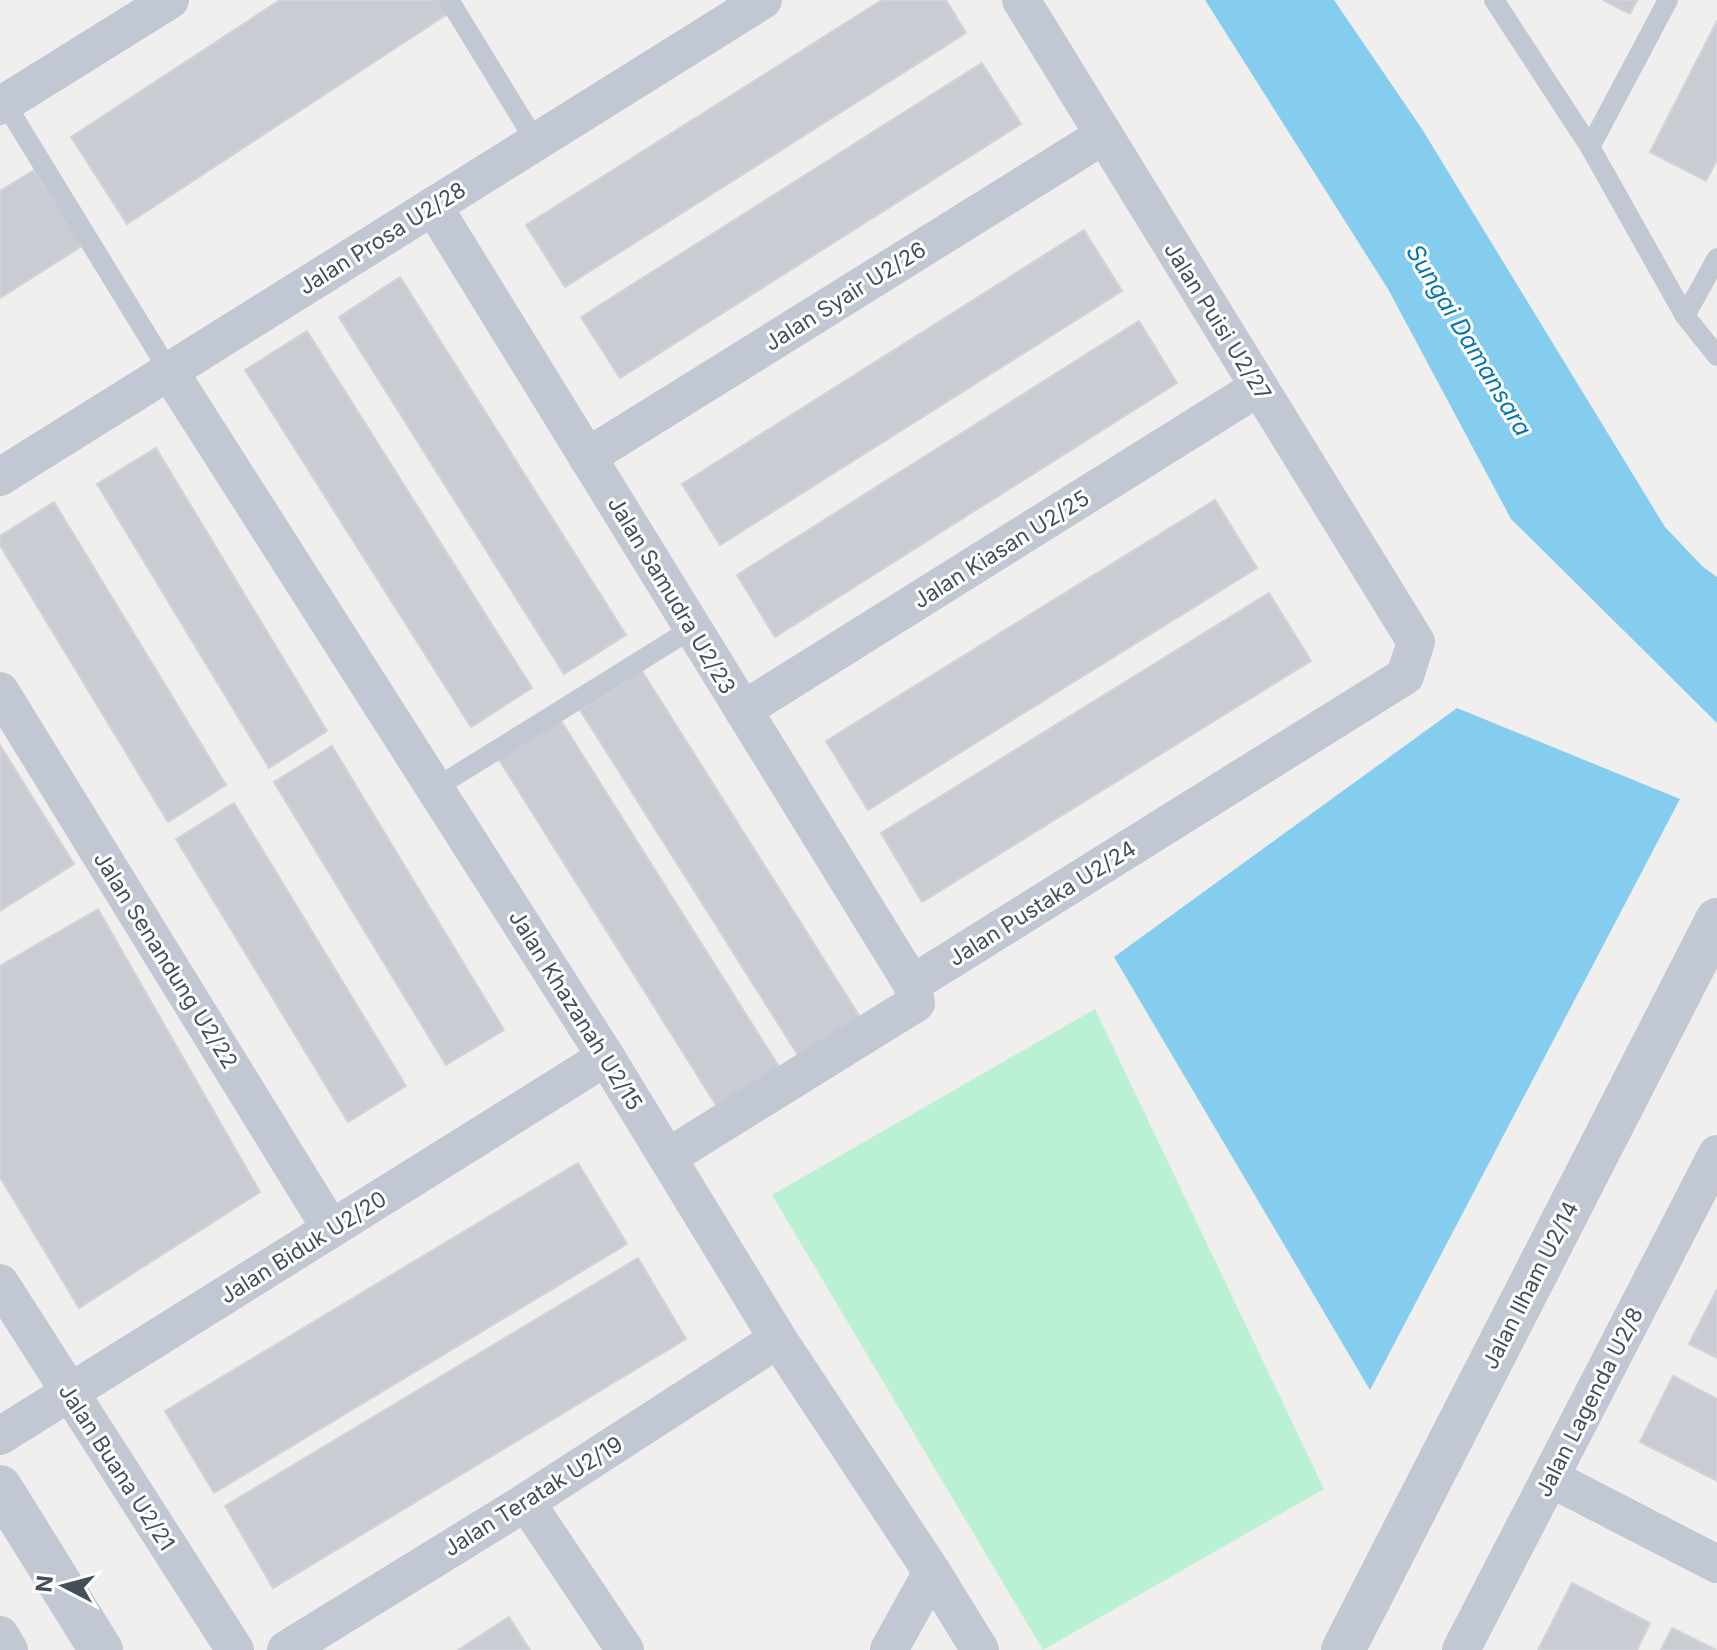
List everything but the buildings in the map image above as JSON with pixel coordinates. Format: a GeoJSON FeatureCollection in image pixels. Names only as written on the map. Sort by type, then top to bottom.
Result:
{"type":"FeatureCollection","features":[{"type":"Feature","properties":{"kind":"street"},"geometry":{"type":"LineString","coordinates":[[2,104],[170,0]]}},
{"type":"Feature","properties":{"kind":"street","name":"Jalan Prosa U2/28"},"geometry":{"type":"LineString","coordinates":[[0,477],[763,0]]}},
{"type":"Feature","properties":{"kind":"street","name":"Jalan Puisi U2/27"},"geometry":{"type":"LineString","coordinates":[[1021,0],[1416,642]]}},
{"type":"Feature","properties":{"kind":"street","name":"Jalan Syair U2/26"},"geometry":{"type":"LineString","coordinates":[[587,457],[1104,135]]}},
{"type":"Feature","properties":{"kind":"street","name":"Jalan Samudra U2/23"},"geometry":{"type":"LineString","coordinates":[[433,206],[912,984]]}},
{"type":"Feature","properties":{"kind":"street","name":"Jalan Khazanah U2/15"},"geometry":{"type":"LineString","coordinates":[[169,371],[437,787],[778,1339],[980,1650]]}},
{"type":"Feature","properties":{"kind":"street","name":"Jalan Kiasan U2/25"},"geometry":{"type":"LineString","coordinates":[[743,710],[1259,387]]}},
{"type":"Feature","properties":{"kind":"street","name":"Jalan Pustaka U2/24"},"geometry":{"type":"LineString","coordinates":[[912,984],[1405,676],[1416,642]]}},
{"type":"Feature","properties":{"kind":"street","name":"Jalan Senandung U2/22"},"geometry":{"type":"LineString","coordinates":[[0,691],[331,1229]]}},
{"type":"Feature","properties":{"kind":"street","name":"Jalan Ilham U2/14"},"geometry":{"type":"LineString","coordinates":[[1343,1650],[1717,920]]}},
{"type":"Feature","properties":{"kind":"street"},"geometry":{"type":"LineString","coordinates":[[668,1157],[916,1003],[912,984]]}},
{"type":"Feature","properties":{"kind":"street","name":"Jalan Biduk U2/20"},"geometry":{"type":"LineString","coordinates":[[0,1436],[606,1057]]}},
{"type":"Feature","properties":{"kind":"street","name":"Jalan Lagenda U2/8"},"geometry":{"type":"LineString","coordinates":[[1461,1650],[1713,1173]]}},
{"type":"Feature","properties":{"kind":"street","name":"Jalan Buana U2/21"},"geometry":{"type":"LineString","coordinates":[[0,1283],[235,1650]]}},
{"type":"Feature","properties":{"kind":"street","name":"Jalan Teratak U2/19"},"geometry":{"type":"LineString","coordinates":[[286,1650],[526,1502],[778,1339]]}},
{"type":"Feature","properties":{"kind":"street"},"geometry":{"type":"LineString","coordinates":[[1550,1478],[1717,1564]]}},
{"type":"Feature","properties":{"kind":"street"},"geometry":{"type":"LineString","coordinates":[[0,1487],[101,1650]]}},
{"type":"Feature","properties":{"kind":"street"},"geometry":{"type":"LineString","coordinates":[[526,1502],[625,1650]]}},
{"type":"Feature","properties":{"kind":"street"},"geometry":{"type":"LineString","coordinates":[[889,1650],[932,1572]]}},
{"type":"Feature","properties":{"kind":"street"},"geometry":{"type":"LineString","coordinates":[[0,1635],[9,1650]]}},
{"type":"Feature","properties":{"kind":"lane"},"geometry":{"type":"LineString","coordinates":[[449,0],[536,142]]}},
{"type":"Feature","properties":{"kind":"lane"},"geometry":{"type":"LineString","coordinates":[[1494,0],[1590,147],[1685,316],[1717,356]]}},
{"type":"Feature","properties":{"kind":"lane"},"geometry":{"type":"LineString","coordinates":[[1590,147],[1668,0]]}},
{"type":"Feature","properties":{"kind":"lane"},"geometry":{"type":"LineString","coordinates":[[2,104],[169,371]]}},
{"type":"Feature","properties":{"kind":"lane"},"geometry":{"type":"LineString","coordinates":[[1685,316],[1709,287],[1717,258]]}},
{"type":"Feature","properties":{"kind":"lane"},"geometry":{"type":"LineString","coordinates":[[437,787],[693,628]]}},
{"type":"Feature","properties":{"kind":"green space"},"geometry":{"type":"Polygon","coordinates":[[[1095,1009],[1324,1489],[1043,1650],[772,1195],[1095,1009]]]}},
{"type":"Feature","properties":{"kind":"water","name":"Sungai Damansara"},"geometry":{"type":"Polygon","coordinates":[[[1205,0],[1334,0],[1422,129],[1665,527],[1702,566],[1717,577],[1717,723],[1511,519],[1388,289],[1205,0]]]}},
{"type":"Feature","properties":{"kind":"water"},"geometry":{"type":"Polygon","coordinates":[[[1457,708],[1680,799],[1370,1390],[1114,957],[1457,708]]]}}]}
